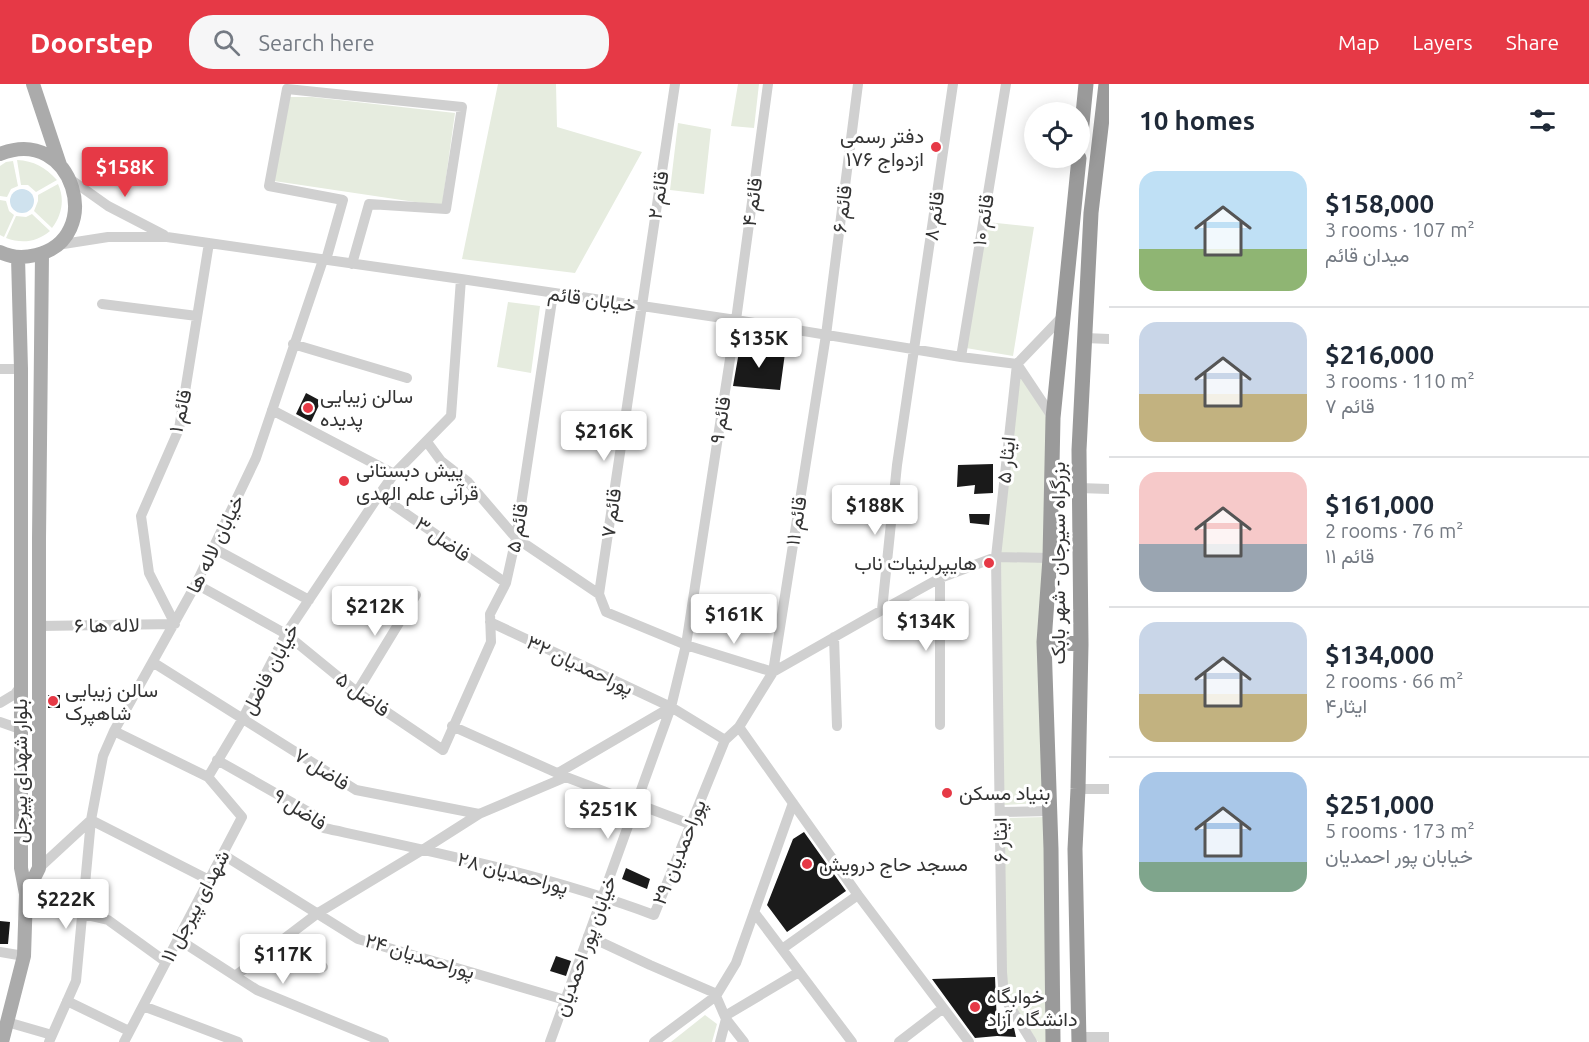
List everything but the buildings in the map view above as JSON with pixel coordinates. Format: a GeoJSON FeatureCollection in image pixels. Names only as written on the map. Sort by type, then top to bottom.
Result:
{"type":"FeatureCollection","features":[{"type":"Feature","properties":{"kind":"highway"},"geometry":{"type":"LineString","coordinates":[[1084,102],[1086,84]]}},
{"type":"Feature","properties":{"kind":"highway","name":"بزرگراه سیرجان - شهر بابک"},"geometry":{"type":"LineString","coordinates":[[1079,1040],[1075,849],[1081,644],[1078,450],[1091,213],[1106,84]]}},
{"type":"Feature","properties":{"kind":"highway","name":"بزرگراه سیرجان - شهر بابک"},"geometry":{"type":"LineString","coordinates":[[1053,1042],[1050,811],[1044,642],[1050,558],[1053,418],[1077,168]]}},
{"type":"Feature","properties":{"kind":"highway"},"geometry":{"type":"LineString","coordinates":[[1044,642],[1081,644]]}},
{"type":"Feature","properties":{"kind":"main road"},"geometry":{"type":"LineString","coordinates":[[0,252],[25,258],[42,254],[57,244],[69,231],[75,214],[76,196],[70,179],[60,165],[33,84]]}},
{"type":"Feature","properties":{"kind":"main road"},"geometry":{"type":"LineString","coordinates":[[0,154],[9,150],[27,150],[45,154],[60,165]]}},
{"type":"Feature","properties":{"kind":"main road","name":"بلوار شهدای پیرجل"},"geometry":{"type":"LineString","coordinates":[[26,894],[39,868],[42,254]]}},
{"type":"Feature","properties":{"kind":"main road","name":"بلوار شهدای پیرجل"},"geometry":{"type":"LineString","coordinates":[[18,257],[21,369],[21,868],[26,894]]}},
{"type":"Feature","properties":{"kind":"main road"},"geometry":{"type":"LineString","coordinates":[[21,517],[28,523],[36,521],[39,517]]}},
{"type":"Feature","properties":{"kind":"main road"},"geometry":{"type":"LineString","coordinates":[[21,536],[29,531],[36,534],[39,539]]}},
{"type":"Feature","properties":{"kind":"main road"},"geometry":{"type":"LineString","coordinates":[[2,1042],[24,956],[26,894]]}},
{"type":"Feature","properties":{"kind":"street","name":"قائم ۲"},"geometry":{"type":"LineString","coordinates":[[641,306],[675,84]]}},
{"type":"Feature","properties":{"kind":"street","name":"قائم ۴"},"geometry":{"type":"LineString","coordinates":[[736,320],[768,84]]}},
{"type":"Feature","properties":{"kind":"street","name":"قائم ۶"},"geometry":{"type":"LineString","coordinates":[[826,334],[858,84]]}},
{"type":"Feature","properties":{"kind":"street","name":"قائم ۸"},"geometry":{"type":"LineString","coordinates":[[882,610],[897,465],[953,84]]}},
{"type":"Feature","properties":{"kind":"street","name":"قائم ۱۰"},"geometry":{"type":"LineString","coordinates":[[961,357],[1006,84]]}},
{"type":"Feature","properties":{"kind":"street","name":"خیابان لاله ها"},"geometry":{"type":"LineString","coordinates":[[50,1038],[76,981],[91,820],[103,756],[114,731],[154,663],[196,584],[256,458],[293,344],[325,260],[343,200],[269,186],[287,89],[462,107],[447,209],[369,204],[352,264]]}},
{"type":"Feature","properties":{"kind":"street"},"geometry":{"type":"LineString","coordinates":[[70,179],[108,206],[167,237]]}},
{"type":"Feature","properties":{"kind":"street"},"geometry":{"type":"LineString","coordinates":[[57,244],[108,237],[167,237]]}},
{"type":"Feature","properties":{"kind":"street","name":"خیابان قائم"},"geometry":{"type":"LineString","coordinates":[[167,237],[736,320],[1017,364]]}},
{"type":"Feature","properties":{"kind":"street","name":"قائم ۱"},"geometry":{"type":"LineString","coordinates":[[175,624],[149,573],[141,516],[179,429],[209,243]]}},
{"type":"Feature","properties":{"kind":"street","name":"خیابان فاضل"},"geometry":{"type":"LineString","coordinates":[[208,777],[242,720],[286,634],[379,495],[394,474],[451,416],[461,279]]}},
{"type":"Feature","properties":{"kind":"street","name":"قائم ۵"},"geometry":{"type":"LineString","coordinates":[[443,750],[491,642],[490,614],[506,583],[516,538],[553,294]]}},
{"type":"Feature","properties":{"kind":"street"},"geometry":{"type":"LineString","coordinates":[[102,304],[197,316]]}},
{"type":"Feature","properties":{"kind":"street","name":"قائم ۷"},"geometry":{"type":"LineString","coordinates":[[598,594],[641,306]]}},
{"type":"Feature","properties":{"kind":"street"},"geometry":{"type":"LineString","coordinates":[[1053,418],[1017,364],[1064,315]]}},
{"type":"Feature","properties":{"kind":"street","name":"قائم ۹"},"geometry":{"type":"LineString","coordinates":[[686,645],[736,320]]}},
{"type":"Feature","properties":{"kind":"street","name":"قائم ۱۱"},"geometry":{"type":"LineString","coordinates":[[773,672],[826,334]]}},
{"type":"Feature","properties":{"kind":"street"},"geometry":{"type":"LineString","coordinates":[[1084,338],[1109,339]]}},
{"type":"Feature","properties":{"kind":"street"},"geometry":{"type":"LineString","coordinates":[[293,344],[407,378]]}},
{"type":"Feature","properties":{"kind":"street","name":"ایثار ۵"},"geometry":{"type":"LineString","coordinates":[[996,557],[1017,364]]}},
{"type":"Feature","properties":{"kind":"street"},"geometry":{"type":"LineString","coordinates":[[0,369],[21,369]]}},
{"type":"Feature","properties":{"kind":"street"},"geometry":{"type":"LineString","coordinates":[[272,411],[394,474]]}},
{"type":"Feature","properties":{"kind":"street"},"geometry":{"type":"LineString","coordinates":[[427,442],[441,461],[468,483],[516,538],[598,594],[606,612],[686,645],[773,672]]}},
{"type":"Feature","properties":{"kind":"street"},"geometry":{"type":"LineString","coordinates":[[1079,488],[1109,489]]}},
{"type":"Feature","properties":{"kind":"street","name":"فاضل ۳"},"geometry":{"type":"LineString","coordinates":[[379,495],[506,583]]}},
{"type":"Feature","properties":{"kind":"street"},"geometry":{"type":"LineString","coordinates":[[213,548],[309,600]]}},
{"type":"Feature","properties":{"kind":"street"},"geometry":{"type":"LineString","coordinates":[[725,740],[739,727],[773,672],[882,610],[940,578],[996,557],[1050,558]]}},
{"type":"Feature","properties":{"kind":"street","name":"ایثار ۶"},"geometry":{"type":"LineString","coordinates":[[996,557],[1004,997],[1032,1042]]}},
{"type":"Feature","properties":{"kind":"street"},"geometry":{"type":"LineString","coordinates":[[940,578],[940,725]]}},
{"type":"Feature","properties":{"kind":"street","name":"فاضل ۵"},"geometry":{"type":"LineString","coordinates":[[196,584],[286,634],[357,693],[443,750]]}},
{"type":"Feature","properties":{"kind":"street"},"geometry":{"type":"LineString","coordinates":[[357,693],[416,595]]}},
{"type":"Feature","properties":{"kind":"street","name":"پوراحمدیان ۳۲"},"geometry":{"type":"LineString","coordinates":[[490,622],[671,707],[725,740]]}},
{"type":"Feature","properties":{"kind":"street","name":"لاله ها ۶"},"geometry":{"type":"LineString","coordinates":[[39,626],[175,624]]}},
{"type":"Feature","properties":{"kind":"street"},"geometry":{"type":"LineString","coordinates":[[834,637],[837,726]]}},
{"type":"Feature","properties":{"kind":"street","name":"خیابان پور احمدیان"},"geometry":{"type":"LineString","coordinates":[[550,1042],[671,707],[686,645]]}},
{"type":"Feature","properties":{"kind":"street","name":"فاضل ۷"},"geometry":{"type":"LineString","coordinates":[[154,663],[356,790],[479,814]]}},
{"type":"Feature","properties":{"kind":"street"},"geometry":{"type":"LineString","coordinates":[[0,703],[15,694],[21,686]]}},
{"type":"Feature","properties":{"kind":"street"},"geometry":{"type":"LineString","coordinates":[[235,976],[318,913],[479,814],[562,775],[671,707]]}},
{"type":"Feature","properties":{"kind":"street"},"geometry":{"type":"LineString","coordinates":[[0,722],[20,729]]}},
{"type":"Feature","properties":{"kind":"street"},"geometry":{"type":"LineString","coordinates":[[452,726],[562,775],[690,824]]}},
{"type":"Feature","properties":{"kind":"street"},"geometry":{"type":"LineString","coordinates":[[739,727],[858,895],[969,1042]]}},
{"type":"Feature","properties":{"kind":"street"},"geometry":{"type":"LineString","coordinates":[[114,731],[208,777]]}},
{"type":"Feature","properties":{"kind":"street","name":"پوراحمدیان ۲۹"},"geometry":{"type":"LineString","coordinates":[[603,896],[654,915],[725,740]]}},
{"type":"Feature","properties":{"kind":"street","name":"فاضل ۹"},"geometry":{"type":"LineString","coordinates":[[217,760],[314,815],[324,828],[424,849]]}},
{"type":"Feature","properties":{"kind":"street","name":"شهدای پیرجل ۱۱"},"geometry":{"type":"LineString","coordinates":[[124,1042],[242,817],[208,777]]}},
{"type":"Feature","properties":{"kind":"street"},"geometry":{"type":"LineString","coordinates":[[1078,789],[1109,789]]}},
{"type":"Feature","properties":{"kind":"street"},"geometry":{"type":"LineString","coordinates":[[654,1042],[717,995],[736,963],[793,803]]}},
{"type":"Feature","properties":{"kind":"street"},"geometry":{"type":"LineString","coordinates":[[1000,812],[1050,811]]}},
{"type":"Feature","properties":{"kind":"street"},"geometry":{"type":"LineString","coordinates":[[39,868],[91,820],[209,880]]}},
{"type":"Feature","properties":{"kind":"street","name":"پوراحمدیان ۲۸"},"geometry":{"type":"LineString","coordinates":[[424,849],[603,896]]}},
{"type":"Feature","properties":{"kind":"street","name":"پوراحمدیان ۲۴"},"geometry":{"type":"LineString","coordinates":[[222,854],[358,939],[565,1000]]}},
{"type":"Feature","properties":{"kind":"street"},"geometry":{"type":"LineString","coordinates":[[782,949],[858,895]]}},
{"type":"Feature","properties":{"kind":"street"},"geometry":{"type":"LineString","coordinates":[[754,912],[852,1042]]}},
{"type":"Feature","properties":{"kind":"street"},"geometry":{"type":"LineString","coordinates":[[82,914],[108,921],[166,962]]}},
{"type":"Feature","properties":{"kind":"street"},"geometry":{"type":"LineString","coordinates":[[588,936],[717,995],[725,1017],[744,1042]]}},
{"type":"Feature","properties":{"kind":"street"},"geometry":{"type":"LineString","coordinates":[[178,939],[257,990],[384,1042]]}},
{"type":"Feature","properties":{"kind":"street"},"geometry":{"type":"LineString","coordinates":[[277,944],[323,967]]}},
{"type":"Feature","properties":{"kind":"street"},"geometry":{"type":"LineString","coordinates":[[0,952],[24,956]]}},
{"type":"Feature","properties":{"kind":"street"},"geometry":{"type":"LineString","coordinates":[[720,1042],[725,1017],[800,972]]}},
{"type":"Feature","properties":{"kind":"street"},"geometry":{"type":"LineString","coordinates":[[67,1001],[129,1031]]}},
{"type":"Feature","properties":{"kind":"street"},"geometry":{"type":"LineString","coordinates":[[143,1005],[238,1042]]}},
{"type":"Feature","properties":{"kind":"street"},"geometry":{"type":"LineString","coordinates":[[899,1042],[942,1009]]}},
{"type":"Feature","properties":{"kind":"street"},"geometry":{"type":"LineString","coordinates":[[7,1022],[50,1038]]}},
{"type":"Feature","properties":{"kind":"street"},"geometry":{"type":"LineString","coordinates":[[1079,1040],[1109,1037]]}},
{"type":"Feature","properties":{"kind":"shaded area"},"geometry":{"type":"Polygon","coordinates":[[[498,84],[556,84],[557,127],[642,152],[575,273],[462,259],[498,84]]]}},
{"type":"Feature","properties":{"kind":"shaded area"},"geometry":{"type":"Polygon","coordinates":[[[738,84],[759,84],[754,128],[731,126],[738,84]]]}},
{"type":"Feature","properties":{"kind":"shaded area"},"geometry":{"type":"Polygon","coordinates":[[[290,97],[312,97],[455,113],[442,206],[274,181],[290,97]]]}},
{"type":"Feature","properties":{"kind":"shaded area"},"geometry":{"type":"Polygon","coordinates":[[[678,123],[711,129],[704,194],[670,190],[678,123]]]}},
{"type":"Feature","properties":{"kind":"shaded area"},"geometry":{"type":"Polygon","coordinates":[[[17,160],[39,166],[57,180],[36,192],[28,185],[21,185],[17,160]]]}},
{"type":"Feature","properties":{"kind":"shaded area"},"geometry":{"type":"Polygon","coordinates":[[[13,161],[18,186],[11,189],[7,197],[0,196],[0,166],[13,161]]]}},
{"type":"Feature","properties":{"kind":"shaded area"},"geometry":{"type":"Polygon","coordinates":[[[58,184],[61,207],[52,228],[34,211],[38,195],[58,184]]]}},
{"type":"Feature","properties":{"kind":"shaded area"},"geometry":{"type":"Polygon","coordinates":[[[0,200],[6,201],[9,211],[14,215],[4,237],[0,235],[0,200]]]}},
{"type":"Feature","properties":{"kind":"shaded area"},"geometry":{"type":"Polygon","coordinates":[[[32,214],[50,231],[40,238],[29,241],[6,238],[16,216],[26,217],[32,214]]]}},
{"type":"Feature","properties":{"kind":"shaded area"},"geometry":{"type":"Polygon","coordinates":[[[987,222],[1034,227],[1013,356],[966,348],[987,222]]]}},
{"type":"Feature","properties":{"kind":"shaded area"},"geometry":{"type":"Polygon","coordinates":[[[508,302],[540,306],[531,373],[497,367],[508,302]]]}},
{"type":"Feature","properties":{"kind":"shaded area"},"geometry":{"type":"Polygon","coordinates":[[[1020,375],[1049,419],[1045,555],[1000,553],[1020,375]]]}},
{"type":"Feature","properties":{"kind":"shaded area"},"geometry":{"type":"Polygon","coordinates":[[[1001,562],[1046,562],[1043,803],[1003,805],[1001,562]]]}},
{"type":"Feature","properties":{"kind":"shaded area"},"geometry":{"type":"Polygon","coordinates":[[[1045,817],[1049,1042],[1038,1042],[1006,996],[1004,818],[1045,817]]]}},
{"type":"Feature","properties":{"kind":"shaded area"},"geometry":{"type":"Polygon","coordinates":[[[705,1015],[717,1024],[712,1042],[671,1042],[705,1015]]]}},
{"type":"Feature","properties":{"kind":"water"},"geometry":{"type":"Polygon","coordinates":[[[22,189],[31,192],[34,201],[31,210],[22,213],[13,210],[10,201],[13,192],[22,189]]]}},
{"type":"Feature","properties":{"kind":"place","name":"دفتر رسمی ازدواج ۱۷۶"},"geometry":{"type":"Point","coordinates":[936,147]}},
{"type":"Feature","properties":{"kind":"place","name":"سالن زیبایی پدیده"},"geometry":{"type":"Point","coordinates":[308,408]}},
{"type":"Feature","properties":{"kind":"place","name":"پیش دبستانی قرآنی علم الهدی"},"geometry":{"type":"Point","coordinates":[344,481]}},
{"type":"Feature","properties":{"kind":"place","name":"هایپرلبنیات ناب"},"geometry":{"type":"Point","coordinates":[989,563]}},
{"type":"Feature","properties":{"kind":"place","name":"سالن زیبایی شاهپرک"},"geometry":{"type":"Point","coordinates":[53,701]}},
{"type":"Feature","properties":{"kind":"place","name":"بنیاد مسکن"},"geometry":{"type":"Point","coordinates":[947,793]}},
{"type":"Feature","properties":{"kind":"place","name":"مسجد حاج درویش"},"geometry":{"type":"Point","coordinates":[807,864]}},
{"type":"Feature","properties":{"kind":"place","name":"خوابگاه دانشگاه آزاد"},"geometry":{"type":"Point","coordinates":[975,1007]}}]}
